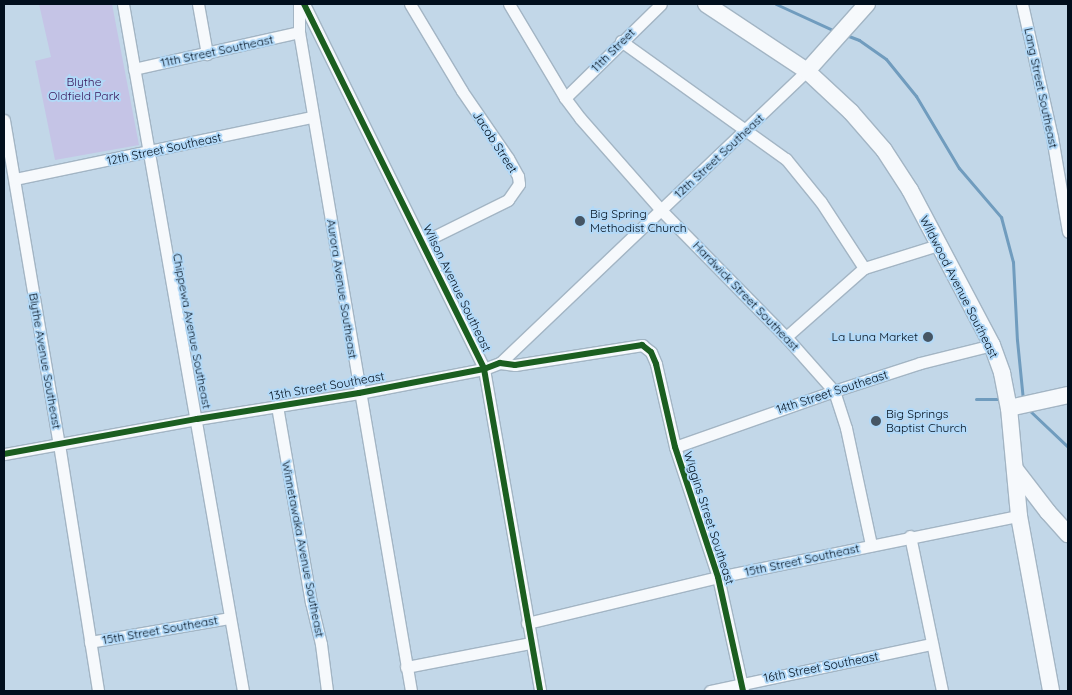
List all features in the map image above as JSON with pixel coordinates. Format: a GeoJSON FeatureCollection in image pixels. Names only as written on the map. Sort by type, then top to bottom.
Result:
{"type":"FeatureCollection","features":[{"type":"Feature","properties":{"kind":"main road","name":"Wildwood Avenue Southeast"},"geometry":{"type":"LineString","coordinates":[[706,4],[807,71],[851,112],[884,150],[910,190],[992,346],[1002,373],[1009,408],[1019,516],[1051,691]]}},
{"type":"Feature","properties":{"kind":"main road"},"geometry":{"type":"LineString","coordinates":[[807,71],[867,4]]}},
{"type":"Feature","properties":{"kind":"main road"},"geometry":{"type":"LineString","coordinates":[[1009,408],[1068,395]]}},
{"type":"Feature","properties":{"kind":"main road"},"geometry":{"type":"LineString","coordinates":[[1015,469],[1048,512],[1068,534]]}},
{"type":"Feature","properties":{"kind":"street","name":"Chippewa Avenue Southeast"},"geometry":{"type":"LineString","coordinates":[[123,4],[243,691]]}},
{"type":"Feature","properties":{"kind":"street"},"geometry":{"type":"LineString","coordinates":[[198,4],[207,54]]}},
{"type":"Feature","properties":{"kind":"street","name":"Aurora Avenue Southeast"},"geometry":{"type":"LineString","coordinates":[[299,4],[299,32],[411,691]]}},
{"type":"Feature","properties":{"kind":"street","name":"Wilson Avenue Southeast"},"geometry":{"type":"LineString","coordinates":[[304,4],[484,369],[540,691]]}},
{"type":"Feature","properties":{"kind":"street","name":"Jacob Street"},"geometry":{"type":"LineString","coordinates":[[410,4],[462,90],[508,158],[518,176],[519,184],[508,200],[423,242]]}},
{"type":"Feature","properties":{"kind":"street","name":"Hardwick Street Southeast"},"geometry":{"type":"LineString","coordinates":[[509,4],[565,98],[580,118],[662,210],[786,337],[834,391],[846,428],[871,545]]}},
{"type":"Feature","properties":{"kind":"street","name":"11th Street"},"geometry":{"type":"LineString","coordinates":[[565,98],[661,4]]}},
{"type":"Feature","properties":{"kind":"street","name":"Lang Street Southeast"},"geometry":{"type":"LineString","coordinates":[[1022,4],[1052,136],[1068,232]]}},
{"type":"Feature","properties":{"kind":"street","name":"11th Street Southeast"},"geometry":{"type":"LineString","coordinates":[[134,69],[299,32]]}},
{"type":"Feature","properties":{"kind":"street"},"geometry":{"type":"LineString","coordinates":[[621,42],[786,159],[821,202],[864,268]]}},
{"type":"Feature","properties":{"kind":"street","name":"12th Street Southeast"},"geometry":{"type":"LineString","coordinates":[[500,363],[807,71]]}},
{"type":"Feature","properties":{"kind":"street","name":"12th Street Southeast"},"geometry":{"type":"LineString","coordinates":[[15,179],[149,153],[313,117]]}},
{"type":"Feature","properties":{"kind":"street","name":"Blythe Avenue Southeast"},"geometry":{"type":"LineString","coordinates":[[4,120],[59,444],[98,691]]}},
{"type":"Feature","properties":{"kind":"street"},"geometry":{"type":"LineString","coordinates":[[786,337],[864,268],[938,245]]}},
{"type":"Feature","properties":{"kind":"street","name":"13th Street Southeast"},"geometry":{"type":"LineString","coordinates":[[4,454],[197,419],[359,393],[484,369],[500,363],[515,366],[642,344],[651,352]]}},
{"type":"Feature","properties":{"kind":"street","name":"14th Street Southeast"},"geometry":{"type":"LineString","coordinates":[[675,447],[920,363],[992,346]]}},
{"type":"Feature","properties":{"kind":"street","name":"Wiggins Street Southeast"},"geometry":{"type":"LineString","coordinates":[[651,352],[656,364],[675,447],[718,577],[742,687]]}},
{"type":"Feature","properties":{"kind":"street","name":"Winnetawaka Avenue Southeast"},"geometry":{"type":"LineString","coordinates":[[277,406],[311,602],[321,644],[327,691]]}},
{"type":"Feature","properties":{"kind":"street","name":"15th Street Southeast"},"geometry":{"type":"LineString","coordinates":[[527,623],[718,577],[910,536],[1019,516]]}},
{"type":"Feature","properties":{"kind":"street"},"geometry":{"type":"LineString","coordinates":[[910,536],[942,691]]}},
{"type":"Feature","properties":{"kind":"street","name":"15th Street Southeast"},"geometry":{"type":"LineString","coordinates":[[90,642],[229,618]]}},
{"type":"Feature","properties":{"kind":"street"},"geometry":{"type":"LineString","coordinates":[[406,667],[531,643]]}},
{"type":"Feature","properties":{"kind":"street","name":"16th Street Southeast"},"geometry":{"type":"LineString","coordinates":[[710,691],[742,687],[932,644]]}},
{"type":"Feature","properties":{"kind":"green space","name":"Blythe Oldfield Park"},"geometry":{"type":"Polygon","coordinates":[[[39,4],[112,4],[139,145],[55,160],[35,61],[51,57],[39,4]]]}},
{"type":"Feature","properties":{"kind":"waterway"},"geometry":{"type":"LineString","coordinates":[[776,4],[835,31]]}},
{"type":"Feature","properties":{"kind":"waterway"},"geometry":{"type":"LineString","coordinates":[[846,35],[859,40],[886,59],[916,96],[959,168],[1001,217],[1013,262],[1017,340],[1023,400]]}},
{"type":"Feature","properties":{"kind":"waterway"},"geometry":{"type":"LineString","coordinates":[[976,399],[1002,399]]}},
{"type":"Feature","properties":{"kind":"waterway"},"geometry":{"type":"LineString","coordinates":[[1029,410],[1068,447]]}},
{"type":"Feature","properties":{"kind":"cycle path"},"geometry":{"type":"LineString","coordinates":[[304,4],[484,369],[540,691]]}},
{"type":"Feature","properties":{"kind":"cycle path"},"geometry":{"type":"LineString","coordinates":[[4,454],[197,419],[359,393],[484,369],[500,363],[515,365],[642,345],[651,352],[656,364],[675,447],[718,577],[743,691]]}},
{"type":"Feature","properties":{"kind":"place","name":"Big Spring Methodist Church"},"geometry":{"type":"Point","coordinates":[580,221]}},
{"type":"Feature","properties":{"kind":"place","name":"La Luna Market"},"geometry":{"type":"Point","coordinates":[928,337]}},
{"type":"Feature","properties":{"kind":"place","name":"Big Springs Baptist Church"},"geometry":{"type":"Point","coordinates":[876,421]}}]}
